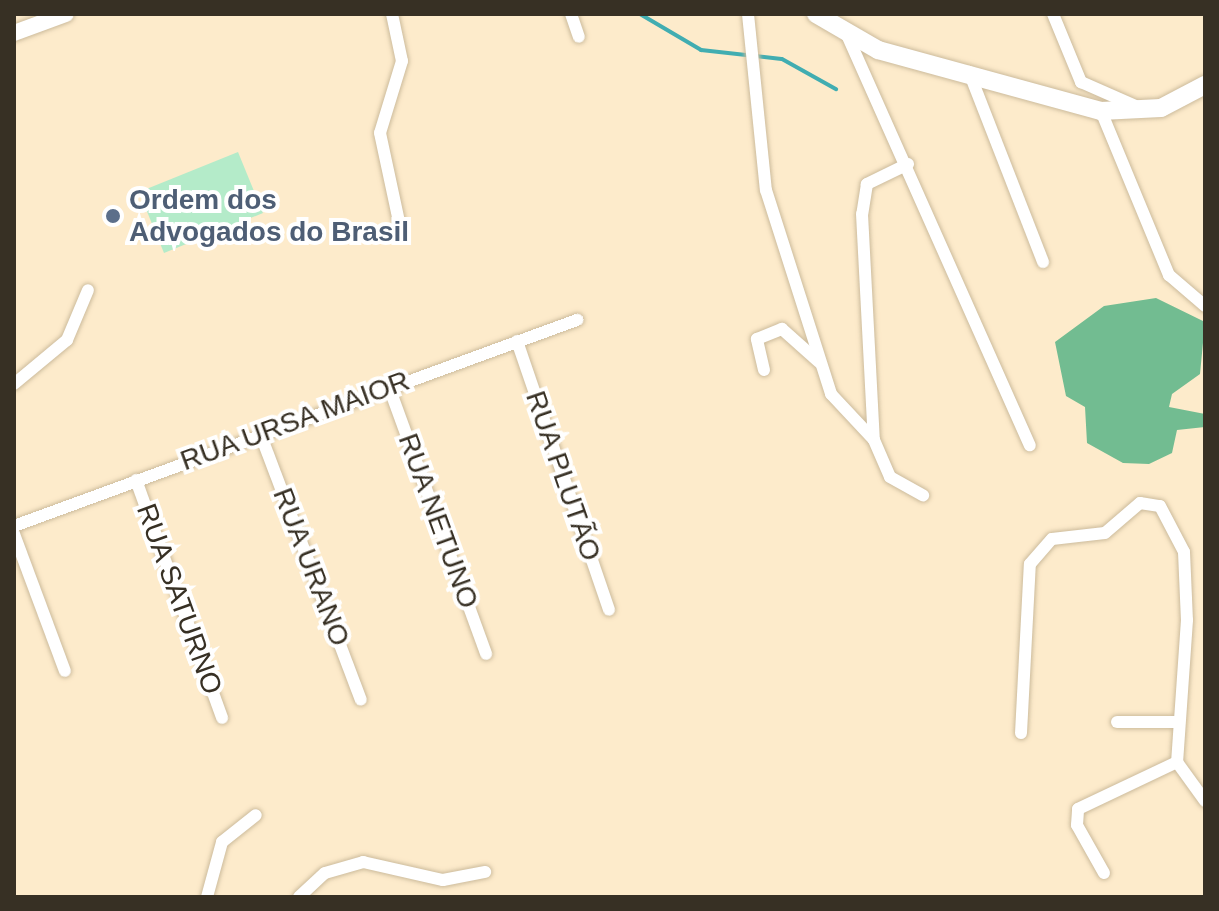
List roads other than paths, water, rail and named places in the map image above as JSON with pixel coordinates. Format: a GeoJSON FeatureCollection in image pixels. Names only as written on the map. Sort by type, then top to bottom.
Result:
{"type":"FeatureCollection","features":[{"type":"Feature","properties":{"kind":"main road"},"geometry":{"type":"LineString","coordinates":[[816,14],[848,37],[1101,111],[1147,111],[1205,85]]}},
{"type":"Feature","properties":{"kind":"street"},"geometry":{"type":"LineString","coordinates":[[14,33],[39,19],[66,14]]}},
{"type":"Feature","properties":{"kind":"street"},"geometry":{"type":"LineString","coordinates":[[392,14],[402,61],[380,133],[399,222]]}},
{"type":"Feature","properties":{"kind":"street"},"geometry":{"type":"LineString","coordinates":[[571,14],[579,37]]}},
{"type":"Feature","properties":{"kind":"street"},"geometry":{"type":"LineString","coordinates":[[748,14],[751,86],[766,190],[819,362],[842,413],[874,440]]}},
{"type":"Feature","properties":{"kind":"street"},"geometry":{"type":"LineString","coordinates":[[1053,14],[1081,82],[1147,111]]}},
{"type":"Feature","properties":{"kind":"street"},"geometry":{"type":"LineString","coordinates":[[848,37],[908,164],[1030,445]]}},
{"type":"Feature","properties":{"kind":"street"},"geometry":{"type":"LineString","coordinates":[[969,72],[1043,262]]}},
{"type":"Feature","properties":{"kind":"street"},"geometry":{"type":"LineString","coordinates":[[1101,111],[1169,275],[1205,306]]}},
{"type":"Feature","properties":{"kind":"street"},"geometry":{"type":"LineString","coordinates":[[908,164],[867,184],[862,197],[874,440],[890,477],[923,495]]}},
{"type":"Feature","properties":{"kind":"street"},"geometry":{"type":"LineString","coordinates":[[14,384],[67,340],[88,290]]}},
{"type":"Feature","properties":{"kind":"street","name":"RUA URSA MAIOR"},"geometry":{"type":"LineString","coordinates":[[14,526],[260,433],[577,320]]}},
{"type":"Feature","properties":{"kind":"street"},"geometry":{"type":"LineString","coordinates":[[764,370],[757,339],[782,329],[819,362]]}},
{"type":"Feature","properties":{"kind":"street","name":"RUA PLUTÃO"},"geometry":{"type":"LineString","coordinates":[[517,341],[609,610]]}},
{"type":"Feature","properties":{"kind":"street","name":"RUA NETUNO"},"geometry":{"type":"LineString","coordinates":[[389,387],[486,654]]}},
{"type":"Feature","properties":{"kind":"street","name":"RUA URANO"},"geometry":{"type":"LineString","coordinates":[[260,433],[361,700]]}},
{"type":"Feature","properties":{"kind":"street","name":"RUA SATURNO"},"geometry":{"type":"LineString","coordinates":[[136,480],[222,718]]}},
{"type":"Feature","properties":{"kind":"street"},"geometry":{"type":"LineString","coordinates":[[1021,733],[1023,590],[1040,551],[1071,536],[1105,533],[1140,503],[1160,506],[1170,517],[1184,552],[1187,620],[1176,722],[1177,762],[1205,801]]}},
{"type":"Feature","properties":{"kind":"street"},"geometry":{"type":"LineString","coordinates":[[14,534],[65,671]]}},
{"type":"Feature","properties":{"kind":"street"},"geometry":{"type":"LineString","coordinates":[[1117,722],[1176,722]]}},
{"type":"Feature","properties":{"kind":"street"},"geometry":{"type":"LineString","coordinates":[[1104,873],[1077,825],[1078,809],[1177,762]]}},
{"type":"Feature","properties":{"kind":"street"},"geometry":{"type":"LineString","coordinates":[[207,897],[222,842],[256,815]]}},
{"type":"Feature","properties":{"kind":"street"},"geometry":{"type":"LineString","coordinates":[[299,897],[325,873],[363,862],[443,880],[485,872]]}},
{"type":"Feature","properties":{"kind":"waterway"},"geometry":{"type":"LineString","coordinates":[[640,14],[701,50],[782,59],[836,89]]}},
{"type":"Feature","properties":{"kind":"place","name":"Ordem dos Advogados do Brasil"},"geometry":{"type":"Point","coordinates":[113,216]}}]}
